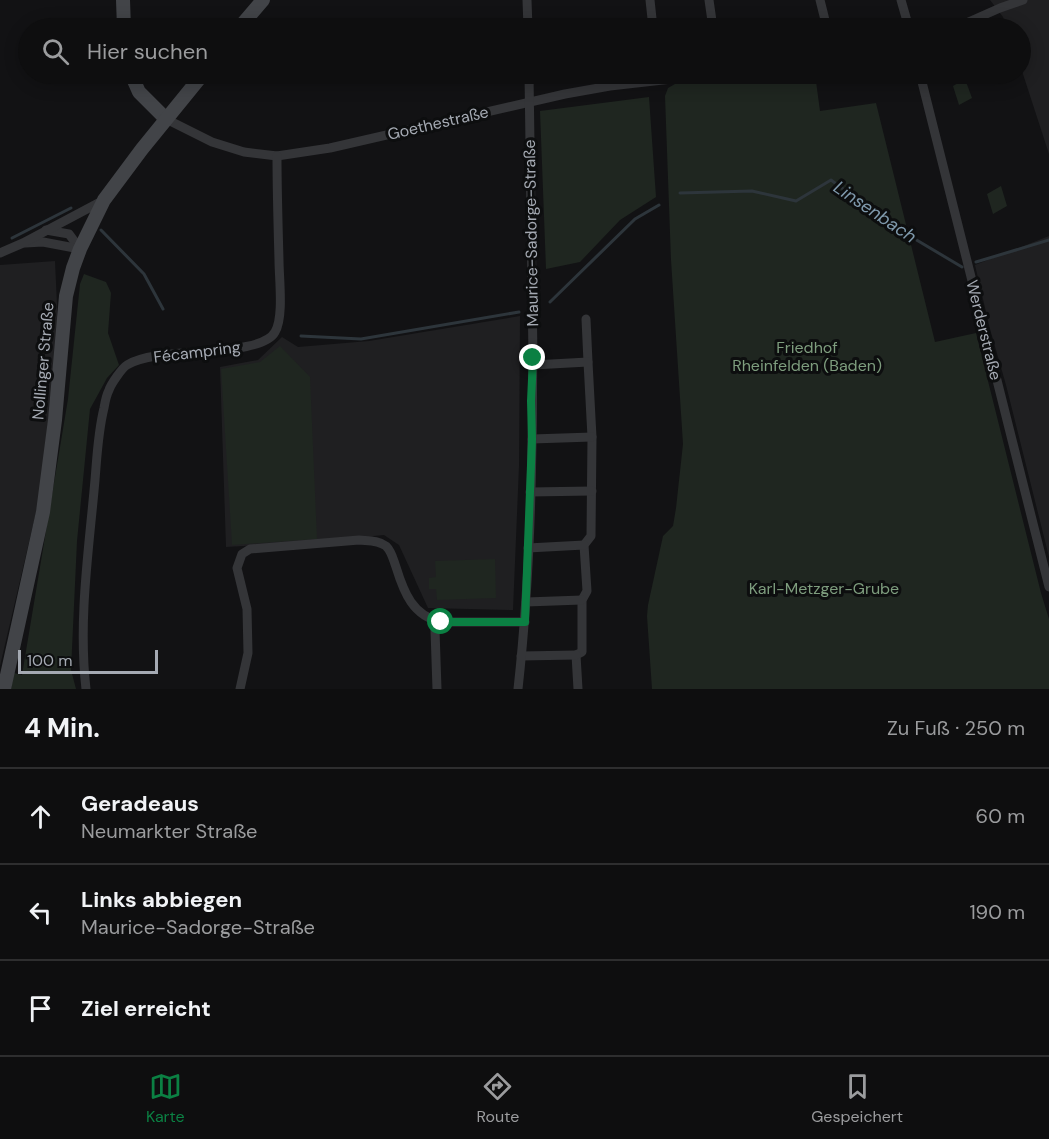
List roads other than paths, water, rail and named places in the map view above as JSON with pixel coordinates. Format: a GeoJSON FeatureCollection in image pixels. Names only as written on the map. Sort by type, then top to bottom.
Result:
{"type":"FeatureCollection","features":[{"type":"Feature","properties":{"kind":"main road"},"geometry":{"type":"LineString","coordinates":[[123,0],[124,18]]}},
{"type":"Feature","properties":{"kind":"main road"},"geometry":{"type":"LineString","coordinates":[[247,18],[262,0]]}},
{"type":"Feature","properties":{"kind":"main road"},"geometry":{"type":"LineString","coordinates":[[135,84],[139,92],[166,119]]}},
{"type":"Feature","properties":{"kind":"main road","name":"Nollinger Straße"},"geometry":{"type":"LineString","coordinates":[[4,689],[43,512],[55,420],[66,296],[80,249],[104,200],[141,149],[195,84]]}},
{"type":"Feature","properties":{"kind":"street"},"geometry":{"type":"LineString","coordinates":[[527,0],[528,18]]}},
{"type":"Feature","properties":{"kind":"street"},"geometry":{"type":"LineString","coordinates":[[650,0],[651,18]]}},
{"type":"Feature","properties":{"kind":"street"},"geometry":{"type":"LineString","coordinates":[[709,0],[712,18]]}},
{"type":"Feature","properties":{"kind":"street"},"geometry":{"type":"LineString","coordinates":[[820,0],[824,18]]}},
{"type":"Feature","properties":{"kind":"street"},"geometry":{"type":"LineString","coordinates":[[901,0],[906,18]]}},
{"type":"Feature","properties":{"kind":"street"},"geometry":{"type":"LineString","coordinates":[[978,18],[1023,0]]}},
{"type":"Feature","properties":{"kind":"street","name":"Maurice-Sadorge-Straße"},"geometry":{"type":"LineString","coordinates":[[518,689],[525,622],[532,439],[529,84]]}},
{"type":"Feature","properties":{"kind":"street","name":"Goethestraße"},"geometry":{"type":"LineString","coordinates":[[166,119],[212,142],[244,152],[276,156],[330,148],[530,101],[621,84]]}},
{"type":"Feature","properties":{"kind":"street","name":"Werderstraße"},"geometry":{"type":"LineString","coordinates":[[923,84],[1049,587]]}},
{"type":"Feature","properties":{"kind":"street","name":"Fécampring"},"geometry":{"type":"LineString","coordinates":[[86,689],[83,670],[83,639],[87,569],[100,424],[108,391],[125,366],[139,359],[262,343],[276,332],[280,313],[276,156]]}},
{"type":"Feature","properties":{"kind":"street"},"geometry":{"type":"LineString","coordinates":[[0,253],[104,200]]}},
{"type":"Feature","properties":{"kind":"street"},"geometry":{"type":"LineString","coordinates":[[46,230],[69,234],[80,249]]}},
{"type":"Feature","properties":{"kind":"street"},"geometry":{"type":"LineString","coordinates":[[23,243],[43,242],[80,249]]}},
{"type":"Feature","properties":{"kind":"street"},"geometry":{"type":"LineString","coordinates":[[528,548],[584,544],[591,536],[592,437],[586,319]]}},
{"type":"Feature","properties":{"kind":"street"},"geometry":{"type":"LineString","coordinates":[[533,364],[588,362]]}},
{"type":"Feature","properties":{"kind":"street"},"geometry":{"type":"LineString","coordinates":[[532,439],[592,437]]}},
{"type":"Feature","properties":{"kind":"street"},"geometry":{"type":"LineString","coordinates":[[530,492],[592,490]]}},
{"type":"Feature","properties":{"kind":"street"},"geometry":{"type":"LineString","coordinates":[[240,689],[248,653],[247,609],[237,568],[242,554],[250,549],[358,540],[373,541],[384,545],[392,553],[405,594],[419,613],[430,620],[525,622]]}},
{"type":"Feature","properties":{"kind":"street"},"geometry":{"type":"LineString","coordinates":[[521,656],[576,655],[582,652],[582,600],[587,591],[584,544]]}},
{"type":"Feature","properties":{"kind":"street"},"geometry":{"type":"LineString","coordinates":[[526,602],[582,600]]}},
{"type":"Feature","properties":{"kind":"street"},"geometry":{"type":"LineString","coordinates":[[437,689],[435,630],[441,622]]}},
{"type":"Feature","properties":{"kind":"street"},"geometry":{"type":"LineString","coordinates":[[576,655],[578,689]]}},
{"type":"Feature","properties":{"kind":"waterway","name":"Linsenbach"},"geometry":{"type":"LineString","coordinates":[[680,193],[752,191],[796,201],[831,180],[893,226],[962,267]]}},
{"type":"Feature","properties":{"kind":"waterway"},"geometry":{"type":"LineString","coordinates":[[550,302],[635,219],[659,205]]}},
{"type":"Feature","properties":{"kind":"waterway"},"geometry":{"type":"LineString","coordinates":[[12,238],[71,208]]}},
{"type":"Feature","properties":{"kind":"waterway"},"geometry":{"type":"LineString","coordinates":[[101,230],[144,274],[163,309]]}},
{"type":"Feature","properties":{"kind":"waterway"},"geometry":{"type":"LineString","coordinates":[[976,262],[1049,240]]}},
{"type":"Feature","properties":{"kind":"waterway"},"geometry":{"type":"LineString","coordinates":[[301,336],[361,339],[519,312]]}},
{"type":"Feature","properties":{"kind":"park label","name":"Friedhof Rheinfelden (Baden)"},"geometry":{"type":"Point","coordinates":[807,356]}},
{"type":"Feature","properties":{"kind":"park label","name":"Karl-Metzger-Grube"},"geometry":{"type":"Point","coordinates":[824,588]}}]}
